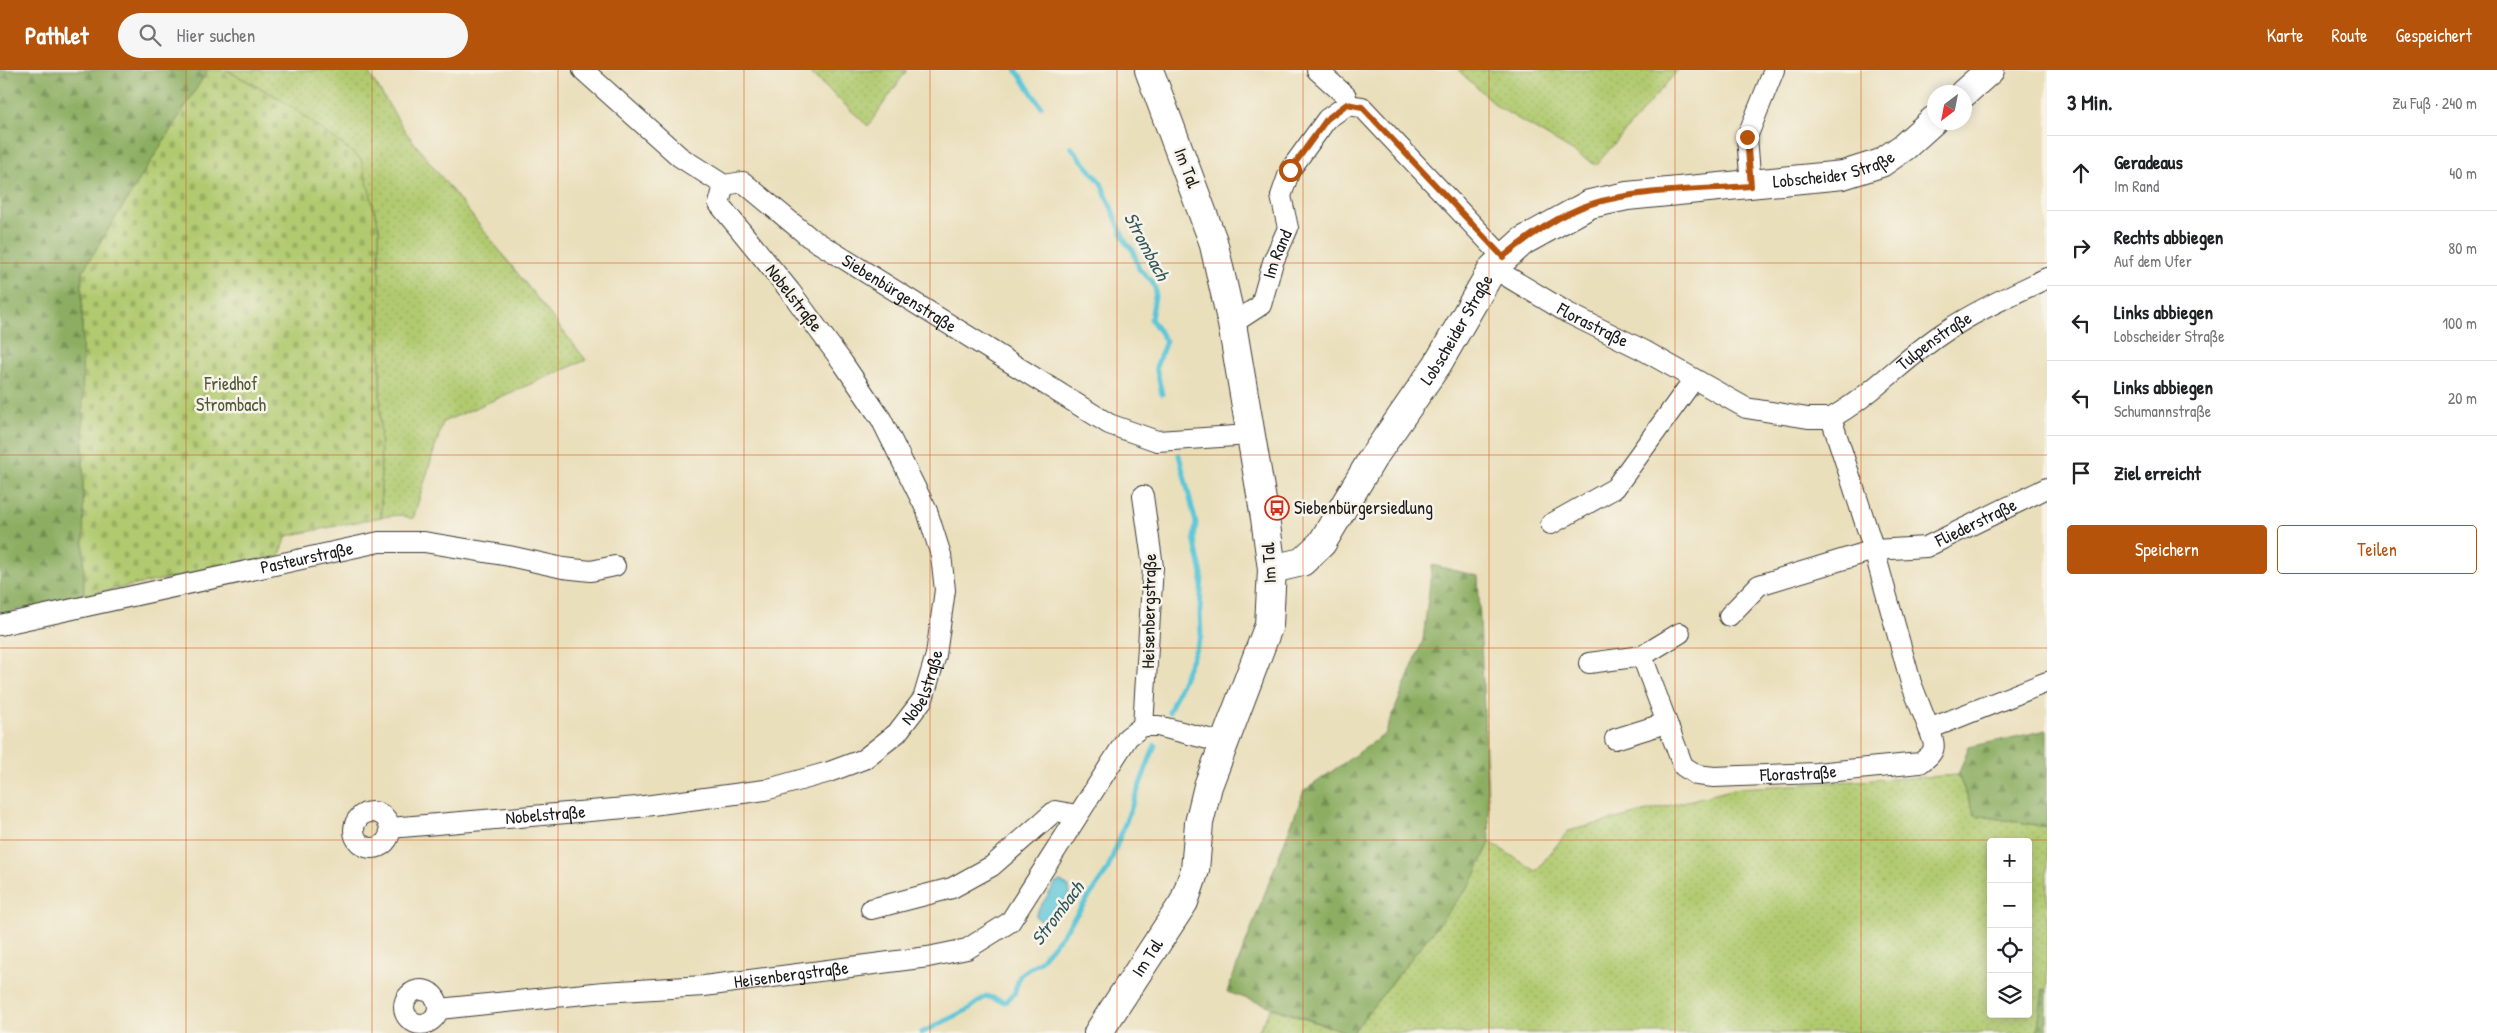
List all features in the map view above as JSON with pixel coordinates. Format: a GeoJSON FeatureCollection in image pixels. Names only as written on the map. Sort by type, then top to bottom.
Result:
{"type":"FeatureCollection","features":[{"type":"Feature","properties":{"kind":"main road","name":"Im Tal"},"geometry":{"type":"LineString","coordinates":[[1098,1033],[1184,902],[1195,870],[1199,823],[1208,786],[1269,625],[1272,569],[1232,324],[1213,240],[1148,70]]}},
{"type":"Feature","properties":{"kind":"main road"},"geometry":{"type":"LineString","coordinates":[[1972,86],[1990,70]]}},
{"type":"Feature","properties":{"kind":"main road","name":"Lobscheider Straße"},"geometry":{"type":"LineString","coordinates":[[1272,569],[1302,562],[1322,543],[1372,459],[1437,364],[1498,262],[1523,241],[1590,204],[1627,196],[1843,176],[1881,163],[1904,147],[1927,126]]}},
{"type":"Feature","properties":{"kind":"street"},"geometry":{"type":"LineString","coordinates":[[583,70],[680,157],[724,185]]}},
{"type":"Feature","properties":{"kind":"street"},"geometry":{"type":"LineString","coordinates":[[1317,70],[1346,96],[1347,104]]}},
{"type":"Feature","properties":{"kind":"street"},"geometry":{"type":"LineString","coordinates":[[1751,186],[1747,137],[1774,70]]}},
{"type":"Feature","properties":{"kind":"street","name":"Im Rand"},"geometry":{"type":"LineString","coordinates":[[1232,324],[1261,305],[1273,262],[1288,228],[1281,196],[1290,170],[1327,119],[1347,104]]}},
{"type":"Feature","properties":{"kind":"street","name":"Florastraße"},"geometry":{"type":"LineString","coordinates":[[1347,104],[1362,107],[1498,262],[1568,313],[1643,350],[1746,408],[1808,418],[1831,418],[1874,550],[1911,683],[1935,745],[1932,755],[1920,763],[1816,773],[1714,777],[1697,775],[1683,766],[1642,656]]}},
{"type":"Feature","properties":{"kind":"street","name":"Siebenbürgenstraße"},"geometry":{"type":"LineString","coordinates":[[724,185],[743,182],[809,237],[1109,424],[1157,441],[1251,435]]}},
{"type":"Feature","properties":{"kind":"street","name":"Nobelstraße"},"geometry":{"type":"LineString","coordinates":[[390,828],[637,807],[765,790],[829,772],[864,758],[897,733],[923,699],[936,655],[945,590],[941,555],[927,511],[881,419],[843,362],[790,291],[719,204],[724,185]]}},
{"type":"Feature","properties":{"kind":"street","name":"Tulpenstraße"},"geometry":{"type":"LineString","coordinates":[[1831,418],[1852,407],[1942,333],[2047,278]]}},
{"type":"Feature","properties":{"kind":"street"},"geometry":{"type":"LineString","coordinates":[[1551,524],[1615,488],[1694,379]]}},
{"type":"Feature","properties":{"kind":"street","name":"Fliederstraße"},"geometry":{"type":"LineString","coordinates":[[1874,550],[1926,547],[2047,488]]}},
{"type":"Feature","properties":{"kind":"street","name":"Heisenbergstraße"},"geometry":{"type":"LineString","coordinates":[[439,1009],[604,992],[704,986],[928,956],[967,949],[1010,922],[1128,737],[1143,726],[1153,567],[1143,496]]}},
{"type":"Feature","properties":{"kind":"street","name":"Pasteurstraße"},"geometry":{"type":"LineString","coordinates":[[0,625],[379,542],[424,542],[591,571],[615,566]]}},
{"type":"Feature","properties":{"kind":"street"},"geometry":{"type":"LineString","coordinates":[[1729,616],[1759,585],[1874,550]]}},
{"type":"Feature","properties":{"kind":"street"},"geometry":{"type":"LineString","coordinates":[[1589,663],[1642,656],[1680,633]]}},
{"type":"Feature","properties":{"kind":"street"},"geometry":{"type":"LineString","coordinates":[[1929,728],[2047,682]]}},
{"type":"Feature","properties":{"kind":"street"},"geometry":{"type":"LineString","coordinates":[[1615,739],[1666,723]]}},
{"type":"Feature","properties":{"kind":"street"},"geometry":{"type":"LineString","coordinates":[[1143,726],[1158,726],[1224,743]]}},
{"type":"Feature","properties":{"kind":"street"},"geometry":{"type":"LineString","coordinates":[[871,909],[952,888],[992,866],[1055,811],[1077,815]]}},
{"type":"Feature","properties":{"kind":"green space"},"geometry":{"type":"Polygon","coordinates":[[[0,70],[208,70],[82,272],[84,595],[0,614],[0,70]]]}},
{"type":"Feature","properties":{"kind":"green space","name":"Friedhof Strombach"},"geometry":{"type":"Polygon","coordinates":[[[208,70],[226,70],[281,99],[361,159],[379,227],[381,517],[287,536],[279,557],[84,595],[82,272],[208,70]]]}},
{"type":"Feature","properties":{"kind":"green space"},"geometry":{"type":"Polygon","coordinates":[[[226,70],[367,70],[405,131],[586,360],[443,422],[413,519],[401,515],[381,517],[379,227],[281,99],[226,70]]]}},
{"type":"Feature","properties":{"kind":"green space"},"geometry":{"type":"Polygon","coordinates":[[[807,70],[907,70],[868,126],[807,70]]]}},
{"type":"Feature","properties":{"kind":"green space"},"geometry":{"type":"Polygon","coordinates":[[[1458,70],[1678,70],[1596,165],[1498,107],[1458,70]]]}},
{"type":"Feature","properties":{"kind":"green space"},"geometry":{"type":"Polygon","coordinates":[[[1432,565],[1478,576],[1490,842],[1472,882],[1352,1033],[1349,1033],[1227,992],[1304,791],[1385,734],[1423,640],[1432,565]]]}},
{"type":"Feature","properties":{"kind":"green space"},"geometry":{"type":"Polygon","coordinates":[[[2047,730],[2047,827],[1975,815],[1958,775],[1969,747],[2047,730]]]}},
{"type":"Feature","properties":{"kind":"green space"},"geometry":{"type":"Polygon","coordinates":[[[1958,775],[1975,815],[2047,827],[2047,990],[2043,990],[2037,1033],[1352,1033],[1472,882],[1490,842],[1536,871],[1568,831],[1739,788],[1958,775]]]}},
{"type":"Feature","properties":{"kind":"green space"},"geometry":{"type":"Polygon","coordinates":[[[2043,989],[2047,990],[2047,1033],[2037,1033],[2043,989]]]}},
{"type":"Feature","properties":{"kind":"green space"},"geometry":{"type":"Polygon","coordinates":[[[1271,1008],[1349,1033],[1257,1033],[1271,1008]]]}},
{"type":"Feature","properties":{"kind":"water"},"geometry":{"type":"Polygon","coordinates":[[[1060,881],[1069,887],[1070,894],[1050,922],[1045,924],[1036,917],[1036,913],[1056,883],[1060,881]]]}},
{"type":"Feature","properties":{"kind":"waterway","name":"Strombach"},"geometry":{"type":"LineString","coordinates":[[1016,70],[1041,106]]}},
{"type":"Feature","properties":{"kind":"waterway","name":"Strombach"},"geometry":{"type":"LineString","coordinates":[[1071,147],[1101,183],[1126,243],[1133,250],[1139,269],[1152,281],[1156,291],[1151,319],[1166,341],[1156,367],[1162,394]]}},
{"type":"Feature","properties":{"kind":"waterway","name":"Strombach"},"geometry":{"type":"LineString","coordinates":[[1169,712],[1201,637],[1202,574],[1194,539],[1196,523],[1179,455]]}},
{"type":"Feature","properties":{"kind":"waterway","name":"Strombach"},"geometry":{"type":"LineString","coordinates":[[921,1033],[969,1009],[986,996],[1005,1002],[1014,994],[1020,975],[1039,962],[1065,931],[1107,871],[1155,745]]}},
{"type":"Feature","properties":{"kind":"place","name":"Siebenbürgersiedlung"},"geometry":{"type":"Point","coordinates":[1277,508]}},
{"type":"Feature","properties":{"kind":"route"},"geometry":{"type":"LineString","coordinates":[[1290,170],[1327,119],[1347,104],[1362,107],[1503,257],[1523,241],[1590,204],[1627,196],[1751,186],[1747,137]]}}]}
